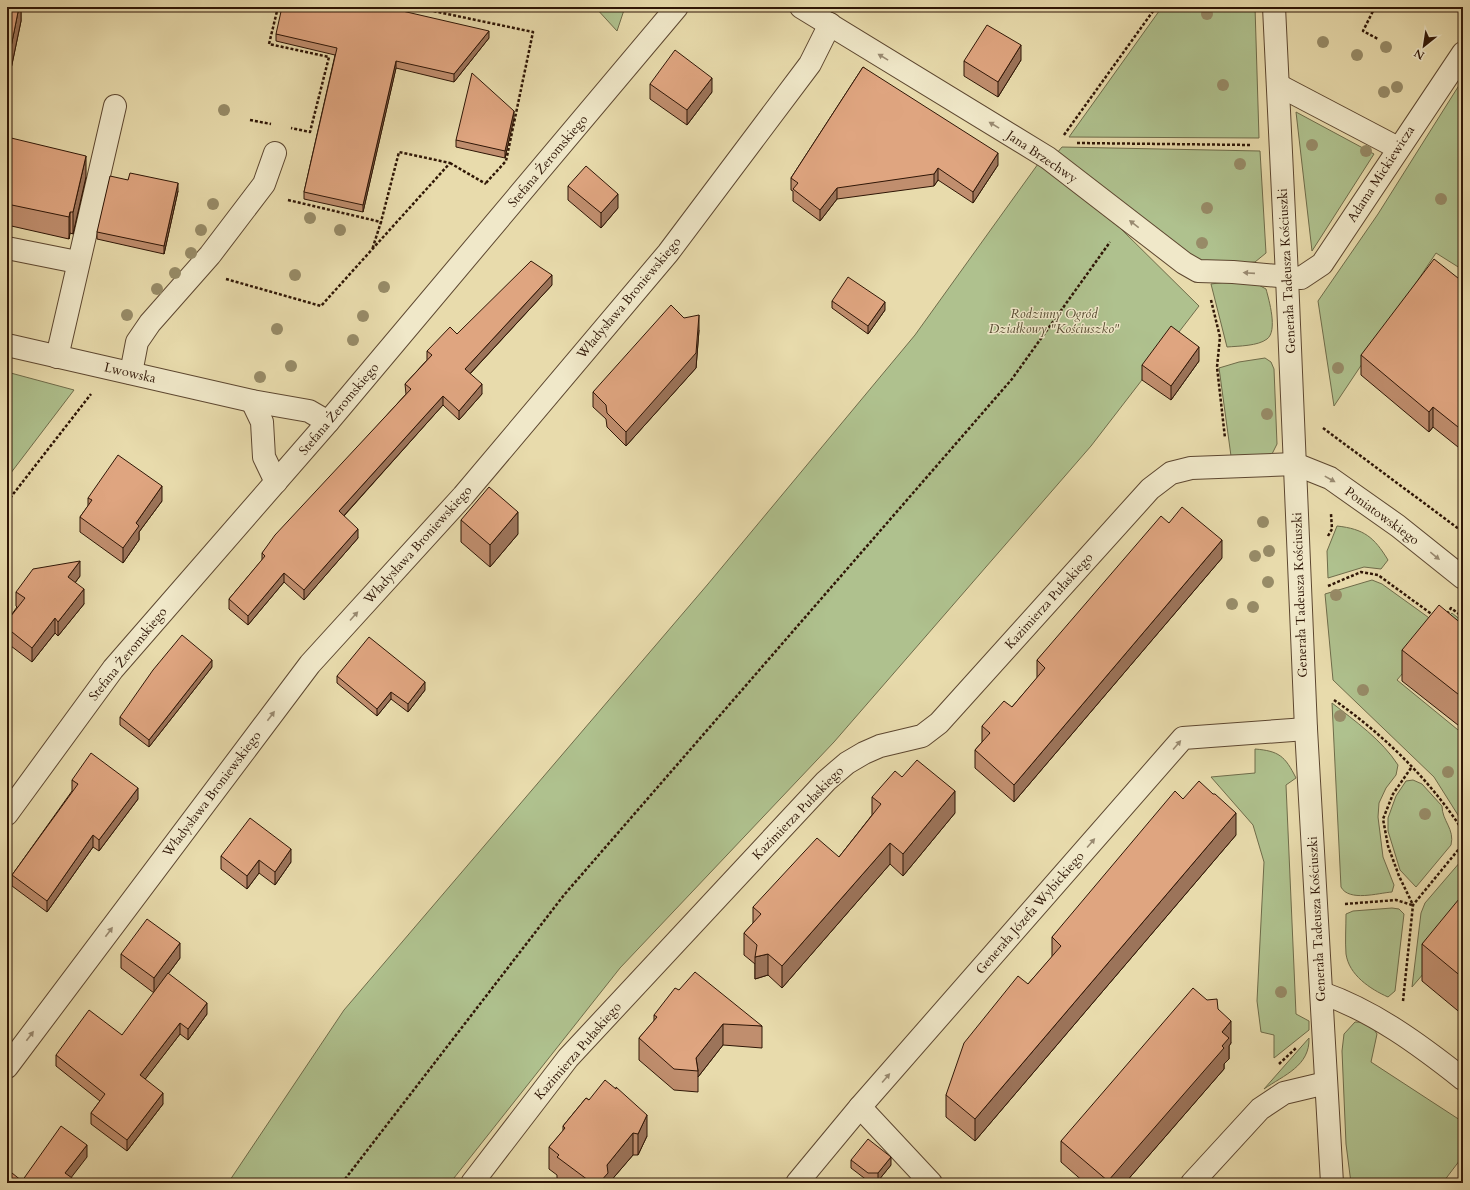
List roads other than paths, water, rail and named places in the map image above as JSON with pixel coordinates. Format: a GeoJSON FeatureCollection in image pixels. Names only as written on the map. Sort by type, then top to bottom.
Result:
{"type":"FeatureCollection","features":[{"type":"Feature","properties":{"kind":"street","name":"Stefana Żeromskiego"},"geometry":{"type":"LineString","coordinates":[[7,814],[113,669],[328,422],[677,7]]}},
{"type":"Feature","properties":{"kind":"street","name":"Jana Brzechwy"},"geometry":{"type":"LineString","coordinates":[[801,7],[1048,158],[1184,263],[1198,271],[1255,274],[1287,278]]}},
{"type":"Feature","properties":{"kind":"street","name":"Generała Tadeusza Kościuszki"},"geometry":{"type":"LineString","coordinates":[[1274,7],[1306,729],[1332,1183]]}},
{"type":"Feature","properties":{"kind":"street","name":"Władysława Broniewskiego"},"geometry":{"type":"LineString","coordinates":[[7,1067],[310,664],[462,496],[668,253],[810,64],[830,24]]}},
{"type":"Feature","properties":{"kind":"street","name":"Adama Mickiewicza"},"geometry":{"type":"LineString","coordinates":[[1287,278],[1301,278],[1322,264],[1398,148],[1463,53]]}},
{"type":"Feature","properties":{"kind":"street"},"geometry":{"type":"LineString","coordinates":[[1278,85],[1398,148]]}},
{"type":"Feature","properties":{"kind":"street"},"geometry":{"type":"LineString","coordinates":[[57,357],[77,262],[115,106]]}},
{"type":"Feature","properties":{"kind":"street"},"geometry":{"type":"LineString","coordinates":[[130,373],[137,342],[150,323],[198,268],[264,184],[275,153]]}},
{"type":"Feature","properties":{"kind":"street"},"geometry":{"type":"LineString","coordinates":[[7,248],[77,262]]}},
{"type":"Feature","properties":{"kind":"street","name":"Lwowska"},"geometry":{"type":"LineString","coordinates":[[7,345],[252,401],[310,412],[328,422]]}},
{"type":"Feature","properties":{"kind":"street"},"geometry":{"type":"LineString","coordinates":[[252,401],[262,422],[264,457],[276,482]]}},
{"type":"Feature","properties":{"kind":"street","name":"Kazimierza Pułaskiego"},"geometry":{"type":"LineString","coordinates":[[472,1183],[568,1058],[826,781],[847,763],[864,753],[880,746],[922,736],[939,723],[1160,480],[1171,473],[1185,470],[1294,464]]}},
{"type":"Feature","properties":{"kind":"street","name":"Poniatowskiego"},"geometry":{"type":"LineString","coordinates":[[1294,464],[1330,478],[1398,526],[1463,578]]}},
{"type":"Feature","properties":{"kind":"street","name":"Generała Józefa Wybickiego"},"geometry":{"type":"LineString","coordinates":[[797,1183],[860,1107],[1183,738],[1306,729]]}},
{"type":"Feature","properties":{"kind":"street"},"geometry":{"type":"LineString","coordinates":[[1322,993],[1344,1000],[1361,1009],[1405,1036],[1463,1079]]}},
{"type":"Feature","properties":{"kind":"street"},"geometry":{"type":"LineString","coordinates":[[1192,1183],[1264,1105],[1284,1093],[1326,1083]]}},
{"type":"Feature","properties":{"kind":"street"},"geometry":{"type":"LineString","coordinates":[[860,1107],[931,1183]]}},
{"type":"Feature","properties":{"kind":"park label","name":"Rodzinny Ogród Działkowy \"Kościuszko\""},"geometry":{"type":"Point","coordinates":[1054,322]}}]}
